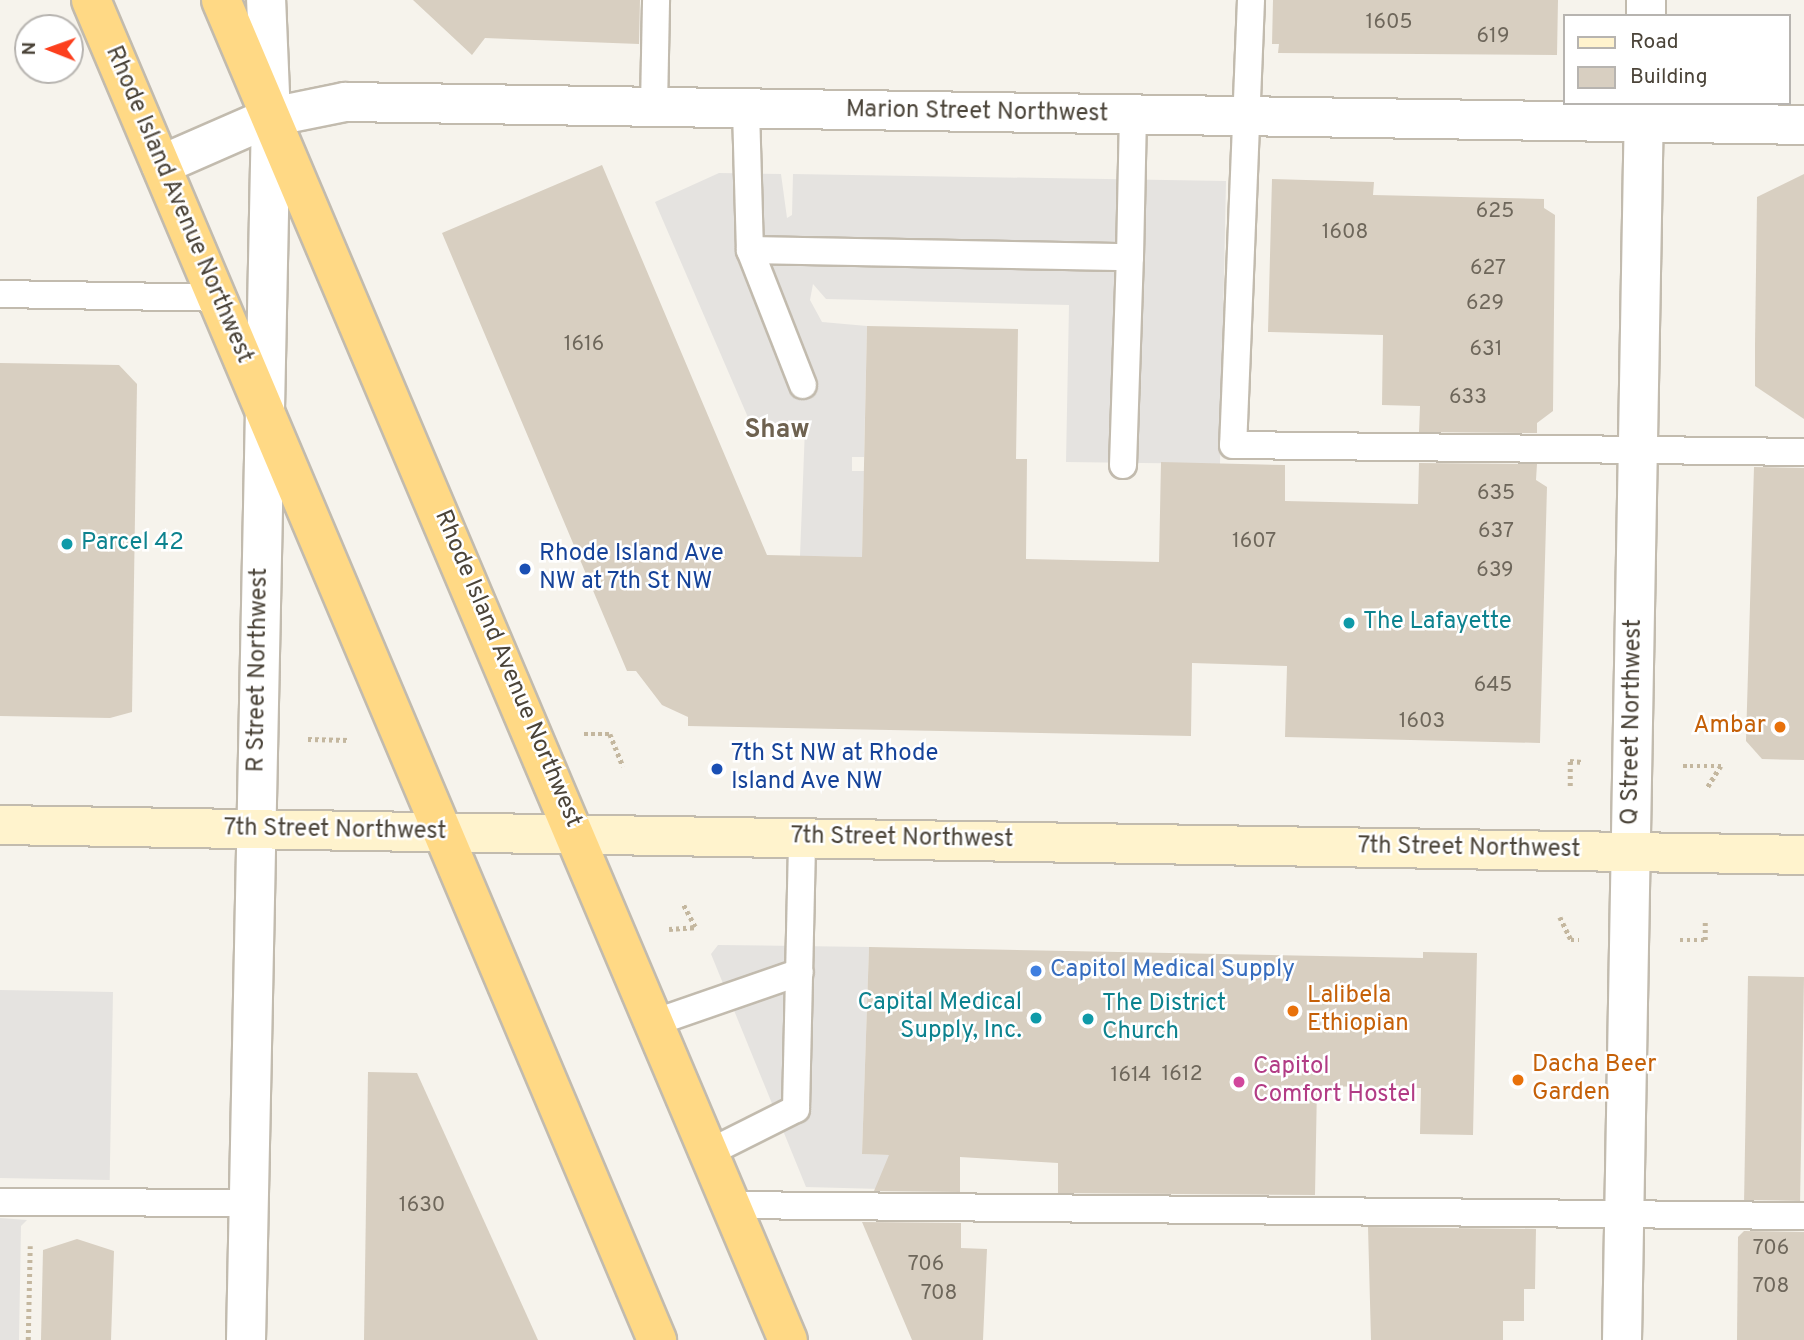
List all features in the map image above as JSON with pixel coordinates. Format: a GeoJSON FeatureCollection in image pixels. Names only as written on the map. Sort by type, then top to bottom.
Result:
{"type":"FeatureCollection","features":[{"type":"Feature","properties":{"kind":"highway","name":"Rhode Island Avenue Northwest"},"geometry":{"type":"LineString","coordinates":[[91,0],[657,1340]]}},
{"type":"Feature","properties":{"kind":"highway","name":"Rhode Island Avenue Northwest"},"geometry":{"type":"LineString","coordinates":[[221,0],[579,835],[788,1340]]}},
{"type":"Feature","properties":{"kind":"main road","name":"7th Street Northwest"},"geometry":{"type":"LineString","coordinates":[[0,825],[1804,855]]}},
{"type":"Feature","properties":{"kind":"street","name":"R Street Northwest"},"geometry":{"type":"LineString","coordinates":[[246,1340],[262,401],[271,117],[266,0]]}},
{"type":"Feature","properties":{"kind":"street","name":"Marion Street Northwest"},"geometry":{"type":"LineString","coordinates":[[161,165],[271,117],[345,102],[1251,117],[1644,113],[1804,125]]}},
{"type":"Feature","properties":{"kind":"street","name":"Q Street Northwest"},"geometry":{"type":"LineString","coordinates":[[1622,1340],[1644,113]]}},
{"type":"Feature","properties":{"kind":"lane"},"geometry":{"type":"LineString","coordinates":[[654,107],[656,0]]}},
{"type":"Feature","properties":{"kind":"lane"},"geometry":{"type":"LineString","coordinates":[[1251,0],[1251,117],[1233,445],[1804,452]]}},
{"type":"Feature","properties":{"kind":"lane"},"geometry":{"type":"LineString","coordinates":[[747,109],[750,250],[803,385]]}},
{"type":"Feature","properties":{"kind":"lane"},"geometry":{"type":"LineString","coordinates":[[1123,465],[1133,115]]}},
{"type":"Feature","properties":{"kind":"lane"},"geometry":{"type":"LineString","coordinates":[[750,250],[1130,257]]}},
{"type":"Feature","properties":{"kind":"lane"},"geometry":{"type":"LineString","coordinates":[[0,294],[219,298]]}},
{"type":"Feature","properties":{"kind":"lane"},"geometry":{"type":"LineString","coordinates":[[710,1152],[796,1109],[802,837]]}},
{"type":"Feature","properties":{"kind":"lane"},"geometry":{"type":"LineString","coordinates":[[656,1022],[800,972]]}},
{"type":"Feature","properties":{"kind":"lane"},"geometry":{"type":"LineString","coordinates":[[0,1202],[249,1203]]}},
{"type":"Feature","properties":{"kind":"lane"},"geometry":{"type":"LineString","coordinates":[[732,1205],[1804,1216]]}},
{"type":"Feature","properties":{"kind":"path"},"geometry":{"type":"LineString","coordinates":[[580,734],[610,734],[623,766]]}},
{"type":"Feature","properties":{"kind":"path"},"geometry":{"type":"LineString","coordinates":[[294,738],[349,740]]}},
{"type":"Feature","properties":{"kind":"path"},"geometry":{"type":"LineString","coordinates":[[1570,786],[1570,761],[1594,763]]}},
{"type":"Feature","properties":{"kind":"path"},"geometry":{"type":"LineString","coordinates":[[1683,766],[1721,766],[1709,787]]}},
{"type":"Feature","properties":{"kind":"path"},"geometry":{"type":"LineString","coordinates":[[668,929],[695,927],[683,904]]}},
{"type":"Feature","properties":{"kind":"path"},"geometry":{"type":"LineString","coordinates":[[1560,917],[1571,940],[1592,940]]}},
{"type":"Feature","properties":{"kind":"path"},"geometry":{"type":"LineString","coordinates":[[1680,940],[1705,940],[1705,920]]}},
{"type":"Feature","properties":{"kind":"path"},"geometry":{"type":"LineString","coordinates":[[28,1340],[30,1231]]}},
{"type":"Feature","properties":{"kind":"shaded area"},"geometry":{"type":"Polygon","coordinates":[[[719,173],[781,174],[787,218],[792,215],[793,174],[1226,181],[1220,464],[1066,462],[1069,305],[826,299],[813,284],[810,300],[822,322],[867,326],[864,457],[852,457],[852,471],[864,471],[862,557],[800,556],[805,428],[793,422],[756,436],[655,202],[719,173]]]}},
{"type":"Feature","properties":{"kind":"shaded area"},"geometry":{"type":"Polygon","coordinates":[[[718,945],[869,947],[862,1154],[955,1157],[956,1191],[806,1187],[711,954],[718,945]]]}},
{"type":"Feature","properties":{"kind":"shaded area"},"geometry":{"type":"Polygon","coordinates":[[[0,990],[113,992],[110,1180],[0,1178],[0,990]]]}},
{"type":"Feature","properties":{"kind":"shaded area"},"geometry":{"type":"Polygon","coordinates":[[[0,1218],[27,1220],[21,1226],[19,1340],[0,1340],[0,1218]]]}},
{"type":"Feature","properties":{"kind":"building"},"geometry":{"type":"Polygon","coordinates":[[[413,0],[640,0],[639,44],[485,38],[472,55],[413,0]]]}},
{"type":"Feature","properties":{"kind":"building"},"geometry":{"type":"Polygon","coordinates":[[[1273,0],[1558,0],[1557,55],[1278,53],[1279,44],[1272,44],[1273,0]]]}},
{"type":"Feature","properties":{"kind":"building"},"geometry":{"type":"Polygon","coordinates":[[[602,165],[767,555],[862,557],[867,326],[1018,329],[1016,459],[1027,459],[1026,559],[1159,562],[1161,462],[1285,465],[1285,501],[1418,504],[1419,463],[1537,464],[1536,480],[1547,487],[1540,743],[1285,737],[1287,666],[1192,663],[1191,736],[688,726],[688,717],[662,705],[636,671],[627,671],[442,233],[602,165]]]}},
{"type":"Feature","properties":{"kind":"building"},"geometry":{"type":"Polygon","coordinates":[[[1804,174],[1804,419],[1755,386],[1755,345],[1757,197],[1804,174]]]}},
{"type":"Feature","properties":{"kind":"building"},"geometry":{"type":"Polygon","coordinates":[[[1272,179],[1374,182],[1373,195],[1544,199],[1544,208],[1555,215],[1553,411],[1537,423],[1537,433],[1419,432],[1420,406],[1382,405],[1383,335],[1268,332],[1272,179]]]}},
{"type":"Feature","properties":{"kind":"building","name":"Parcel 42"},"geometry":{"type":"Polygon","coordinates":[[[0,363],[119,365],[137,384],[132,712],[110,718],[0,716],[0,363]]]}},
{"type":"Feature","properties":{"kind":"building"},"geometry":{"type":"Polygon","coordinates":[[[1754,467],[1804,468],[1804,760],[1762,759],[1746,741],[1754,467]]]}},
{"type":"Feature","properties":{"kind":"building"},"geometry":{"type":"Polygon","coordinates":[[[869,947],[1423,958],[1423,952],[1477,953],[1473,1135],[1420,1134],[1421,1088],[1317,1086],[1315,1195],[1058,1193],[1058,1163],[960,1157],[960,1192],[874,1191],[889,1155],[862,1154],[869,947]]]}},
{"type":"Feature","properties":{"kind":"building"},"geometry":{"type":"Polygon","coordinates":[[[1748,976],[1804,977],[1800,1201],[1744,1200],[1748,976]]]}},
{"type":"Feature","properties":{"kind":"building"},"geometry":{"type":"Polygon","coordinates":[[[368,1072],[417,1073],[538,1340],[364,1340],[368,1072]]]}},
{"type":"Feature","properties":{"kind":"building"},"geometry":{"type":"Polygon","coordinates":[[[862,1222],[961,1223],[961,1248],[987,1249],[983,1340],[912,1340],[862,1222]]]}},
{"type":"Feature","properties":{"kind":"building"},"geometry":{"type":"Polygon","coordinates":[[[1368,1227],[1536,1229],[1535,1289],[1524,1289],[1524,1321],[1503,1321],[1503,1340],[1371,1340],[1368,1227]]]}},
{"type":"Feature","properties":{"kind":"building"},"geometry":{"type":"Polygon","coordinates":[[[1744,1231],[1804,1232],[1804,1340],[1737,1340],[1738,1237],[1744,1231]]]}},
{"type":"Feature","properties":{"kind":"building"},"geometry":{"type":"Polygon","coordinates":[[[77,1239],[114,1251],[111,1340],[41,1340],[43,1250],[77,1239]]]}},
{"type":"Feature","properties":{"kind":"place","name":"Parcel 42"},"geometry":{"type":"Point","coordinates":[67,544]}},
{"type":"Feature","properties":{"kind":"place","name":"Rhode Island Ave NW at 7th St NW"},"geometry":{"type":"Point","coordinates":[525,569]}},
{"type":"Feature","properties":{"kind":"place","name":"The Lafayette"},"geometry":{"type":"Point","coordinates":[1349,623]}},
{"type":"Feature","properties":{"kind":"place","name":"Ambar"},"geometry":{"type":"Point","coordinates":[1780,727]}},
{"type":"Feature","properties":{"kind":"place","name":"7th St NW at Rhode Island Ave NW"},"geometry":{"type":"Point","coordinates":[717,769]}},
{"type":"Feature","properties":{"kind":"place","name":"Capitol Medical Supply"},"geometry":{"type":"Point","coordinates":[1036,971]}},
{"type":"Feature","properties":{"kind":"place","name":"Lalibela Ethiopian"},"geometry":{"type":"Point","coordinates":[1293,1011]}},
{"type":"Feature","properties":{"kind":"place","name":"Capital Medical Supply, Inc."},"geometry":{"type":"Point","coordinates":[1036,1018]}},
{"type":"Feature","properties":{"kind":"place","name":"The District Church"},"geometry":{"type":"Point","coordinates":[1088,1019]}},
{"type":"Feature","properties":{"kind":"place","name":"Dacha Beer Garden"},"geometry":{"type":"Point","coordinates":[1518,1080]}},
{"type":"Feature","properties":{"kind":"place","name":"Capitol Comfort Hostel"},"geometry":{"type":"Point","coordinates":[1239,1082]}},
{"type":"Feature","properties":{"kind":"district","name":"Shaw"},"geometry":{"type":"Point","coordinates":[777,431]}}]}
